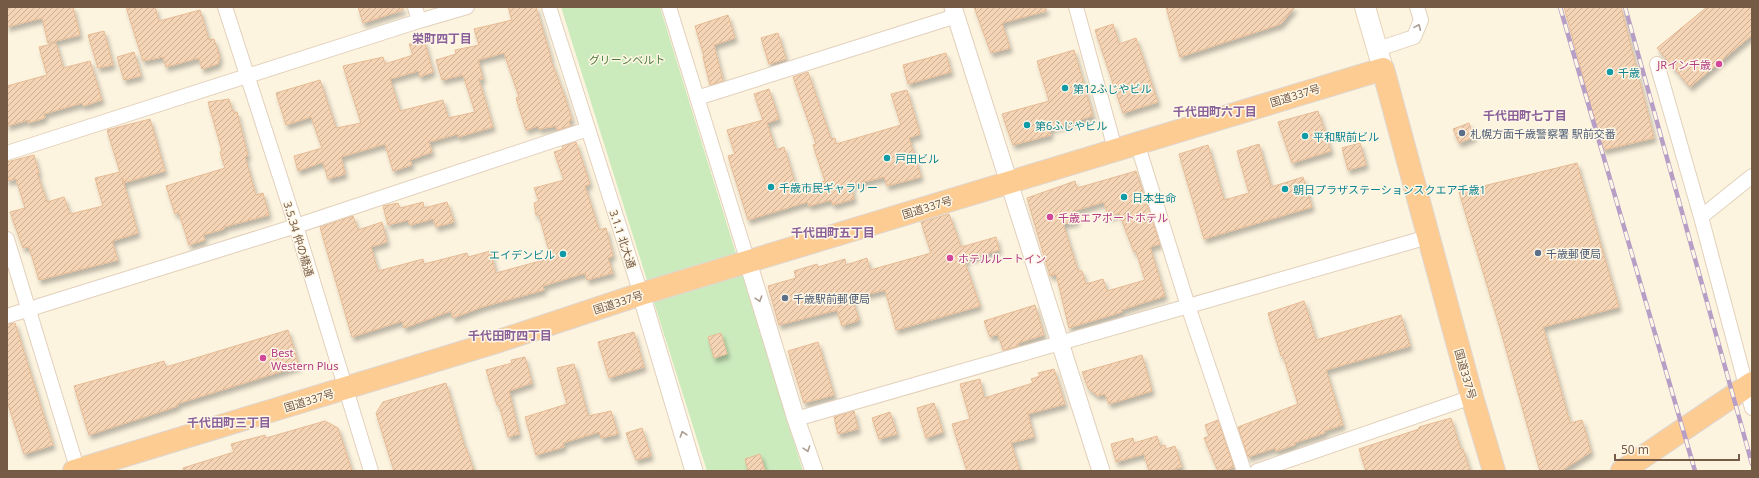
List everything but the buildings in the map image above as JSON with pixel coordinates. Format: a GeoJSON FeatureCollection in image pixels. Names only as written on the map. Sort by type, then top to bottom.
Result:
{"type":"FeatureCollection","features":[{"type":"Feature","properties":{"kind":"highway","name":"国道337号"},"geometry":{"type":"LineString","coordinates":[[77,471],[496,342],[641,294],[1137,143],[1380,59],[1472,397],[1494,471]]}},
{"type":"Feature","properties":{"kind":"highway"},"geometry":{"type":"LineString","coordinates":[[1622,471],[1749,385]]}},
{"type":"Feature","properties":{"kind":"main road"},"geometry":{"type":"LineString","coordinates":[[1365,7],[1380,59]]}},
{"type":"Feature","properties":{"kind":"street","name":"3.5.34 仲の橋通"},"geometry":{"type":"LineString","coordinates":[[225,7],[246,76],[296,226],[371,471]]}},
{"type":"Feature","properties":{"kind":"street"},"geometry":{"type":"LineString","coordinates":[[415,7],[419,21]]}},
{"type":"Feature","properties":{"kind":"street"},"geometry":{"type":"LineString","coordinates":[[7,153],[467,7]]}},
{"type":"Feature","properties":{"kind":"street","name":"3.1.1 北大通"},"geometry":{"type":"LineString","coordinates":[[549,7],[641,294],[692,471]]}},
{"type":"Feature","properties":{"kind":"street"},"geometry":{"type":"LineString","coordinates":[[669,7],[796,419],[814,471]]}},
{"type":"Feature","properties":{"kind":"street"},"geometry":{"type":"LineString","coordinates":[[1076,7],[1115,149]]}},
{"type":"Feature","properties":{"kind":"street"},"geometry":{"type":"LineString","coordinates":[[1380,59],[1414,37],[1421,20],[1416,7]]}},
{"type":"Feature","properties":{"kind":"street"},"geometry":{"type":"LineString","coordinates":[[697,98],[955,11],[1008,182],[1061,342],[1101,471]]}},
{"type":"Feature","properties":{"kind":"street"},"geometry":{"type":"LineString","coordinates":[[1657,64],[1749,385],[1752,408]]}},
{"type":"Feature","properties":{"kind":"street"},"geometry":{"type":"LineString","coordinates":[[7,316],[296,226],[588,129]]}},
{"type":"Feature","properties":{"kind":"street"},"geometry":{"type":"LineString","coordinates":[[1137,143],[1188,306],[1244,471]]}},
{"type":"Feature","properties":{"kind":"street"},"geometry":{"type":"LineString","coordinates":[[1701,217],[1752,176]]}},
{"type":"Feature","properties":{"kind":"street"},"geometry":{"type":"LineString","coordinates":[[796,419],[1428,237]]}},
{"type":"Feature","properties":{"kind":"street"},"geometry":{"type":"LineString","coordinates":[[7,239],[30,309],[77,471]]}},
{"type":"Feature","properties":{"kind":"street"},"geometry":{"type":"LineString","coordinates":[[1257,471],[1472,397]]}},
{"type":"Feature","properties":{"kind":"green space","name":"グリーンベルト"},"geometry":{"type":"Polygon","coordinates":[[[561,7],[660,7],[803,471],[707,471],[561,7]]]}},
{"type":"Feature","properties":{"kind":"railway"},"geometry":{"type":"LineString","coordinates":[[1560,7],[1695,471]]}},
{"type":"Feature","properties":{"kind":"railway"},"geometry":{"type":"LineString","coordinates":[[1625,7],[1752,464]]}},
{"type":"Feature","properties":{"kind":"place","name":"JRイン千歳"},"geometry":{"type":"Point","coordinates":[1719,64]}},
{"type":"Feature","properties":{"kind":"place","name":"千歳"},"geometry":{"type":"Point","coordinates":[1610,72]}},
{"type":"Feature","properties":{"kind":"place","name":"第12ふじやビル"},"geometry":{"type":"Point","coordinates":[1065,88]}},
{"type":"Feature","properties":{"kind":"place","name":"第6ふじやビル"},"geometry":{"type":"Point","coordinates":[1027,125]}},
{"type":"Feature","properties":{"kind":"place","name":"札幌方面千歳警察署 駅前交番"},"geometry":{"type":"Point","coordinates":[1462,133]}},
{"type":"Feature","properties":{"kind":"place","name":"平和駅前ビル"},"geometry":{"type":"Point","coordinates":[1305,136]}},
{"type":"Feature","properties":{"kind":"place","name":"戸田ビル"},"geometry":{"type":"Point","coordinates":[887,158]}},
{"type":"Feature","properties":{"kind":"place","name":"千歳市民ギャラリー"},"geometry":{"type":"Point","coordinates":[771,187]}},
{"type":"Feature","properties":{"kind":"place","name":"朝日プラザステーションスクエア千歳1"},"geometry":{"type":"Point","coordinates":[1285,189]}},
{"type":"Feature","properties":{"kind":"place","name":"日本生命"},"geometry":{"type":"Point","coordinates":[1124,197]}},
{"type":"Feature","properties":{"kind":"place","name":"千歳エアポートホテル"},"geometry":{"type":"Point","coordinates":[1050,217]}},
{"type":"Feature","properties":{"kind":"place","name":"千歳郵便局"},"geometry":{"type":"Point","coordinates":[1538,253]}},
{"type":"Feature","properties":{"kind":"place","name":"エイデンビル"},"geometry":{"type":"Point","coordinates":[563,254]}},
{"type":"Feature","properties":{"kind":"place","name":"ホテルルートイン"},"geometry":{"type":"Point","coordinates":[950,258]}},
{"type":"Feature","properties":{"kind":"place","name":"千歳駅前郵便局"},"geometry":{"type":"Point","coordinates":[785,298]}},
{"type":"Feature","properties":{"kind":"place","name":"Best Western Plus"},"geometry":{"type":"Point","coordinates":[263,358]}},
{"type":"Feature","properties":{"kind":"district","name":"栄町四丁目"},"geometry":{"type":"Point","coordinates":[442,38]}},
{"type":"Feature","properties":{"kind":"district","name":"千代田町六丁目"},"geometry":{"type":"Point","coordinates":[1215,111]}},
{"type":"Feature","properties":{"kind":"district","name":"千代田町七丁目"},"geometry":{"type":"Point","coordinates":[1525,115]}},
{"type":"Feature","properties":{"kind":"district","name":"千代田町五丁目"},"geometry":{"type":"Point","coordinates":[833,232]}},
{"type":"Feature","properties":{"kind":"district","name":"千代田町四丁目"},"geometry":{"type":"Point","coordinates":[510,335]}},
{"type":"Feature","properties":{"kind":"district","name":"千代田町三丁目"},"geometry":{"type":"Point","coordinates":[229,422]}}]}
